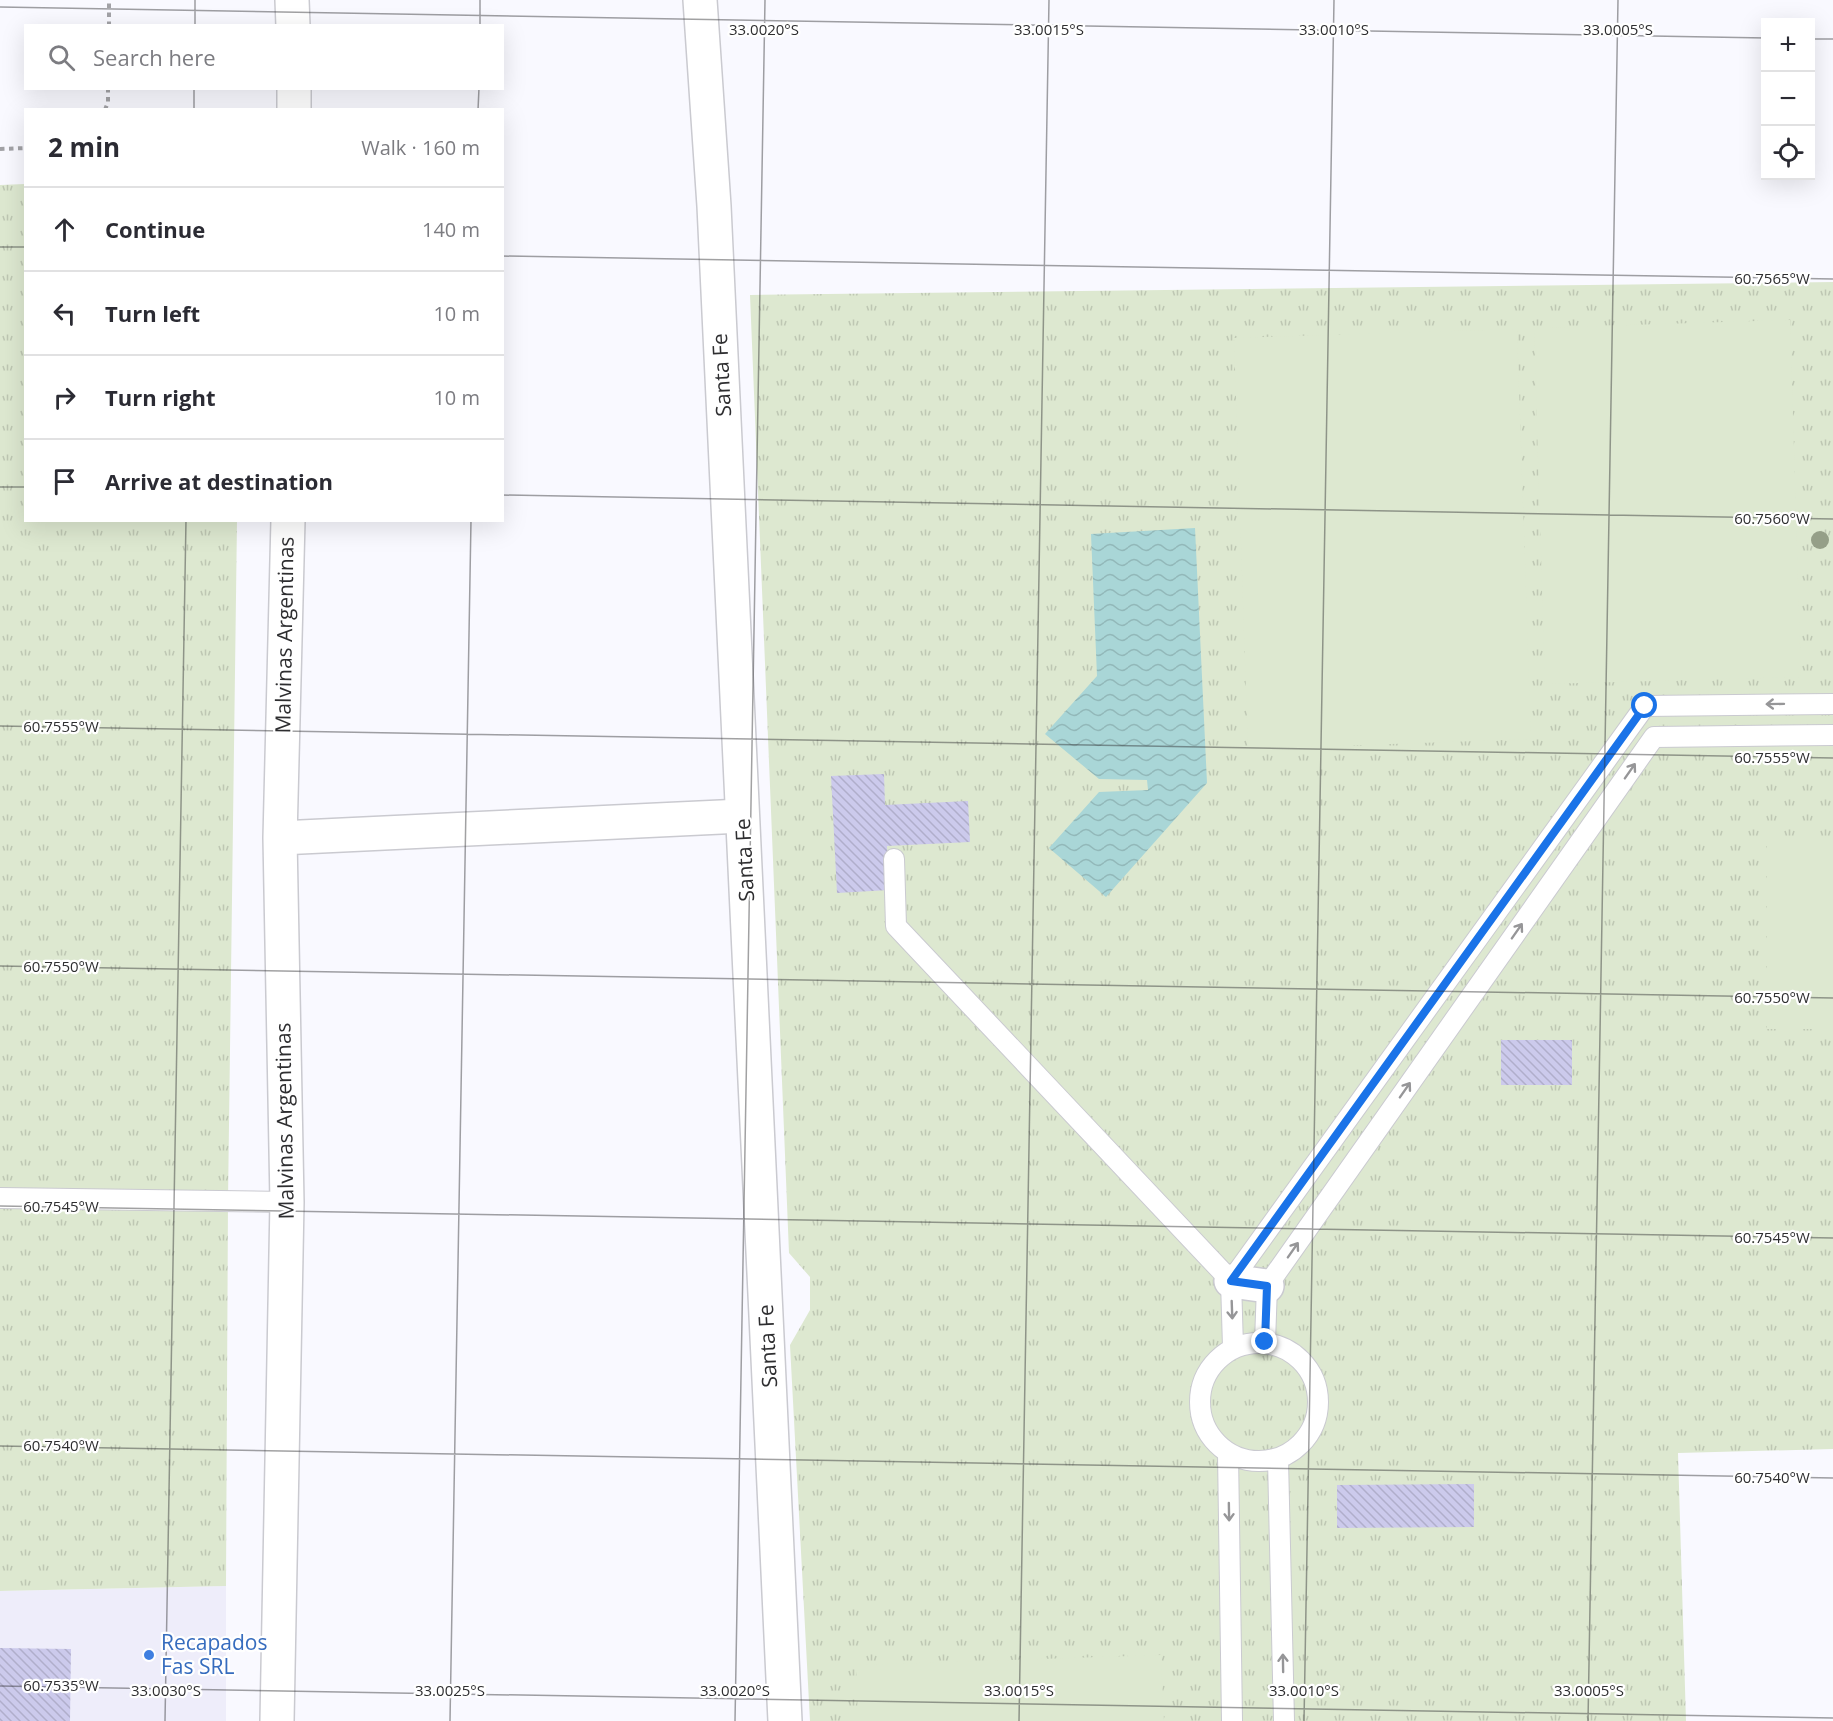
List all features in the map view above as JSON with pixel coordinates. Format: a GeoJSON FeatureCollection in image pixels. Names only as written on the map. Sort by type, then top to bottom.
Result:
{"type":"FeatureCollection","features":[{"type":"Feature","properties":{"kind":"street"},"geometry":{"type":"LineString","coordinates":[[292,0],[293,24]]}},
{"type":"Feature","properties":{"kind":"street","name":"Santa Fe"},"geometry":{"type":"LineString","coordinates":[[700,0],[714,206],[785,1721]]}},
{"type":"Feature","properties":{"kind":"street"},"geometry":{"type":"LineString","coordinates":[[294,90],[294,108]]}},
{"type":"Feature","properties":{"kind":"street","name":"Malvinas Argentinas"},"geometry":{"type":"LineString","coordinates":[[277,1721],[287,1202],[280,838],[288,522]]}},
{"type":"Feature","properties":{"kind":"street"},"geometry":{"type":"LineString","coordinates":[[280,838],[742,816]]}},
{"type":"Feature","properties":{"kind":"street"},"geometry":{"type":"LineString","coordinates":[[1231,1281],[1267,1286]]}},
{"type":"Feature","properties":{"kind":"lane"},"geometry":{"type":"LineString","coordinates":[[1233,1347],[1231,1281],[1645,706],[1833,704]]}},
{"type":"Feature","properties":{"kind":"lane"},"geometry":{"type":"LineString","coordinates":[[1265,1342],[1267,1286],[1654,737],[1833,735]]}},
{"type":"Feature","properties":{"kind":"lane"},"geometry":{"type":"LineString","coordinates":[[894,859],[896,926],[1231,1281]]}},
{"type":"Feature","properties":{"kind":"lane"},"geometry":{"type":"LineString","coordinates":[[0,1198],[287,1202]]}},
{"type":"Feature","properties":{"kind":"lane"},"geometry":{"type":"LineString","coordinates":[[1265,1342],[1295,1354],[1315,1380],[1318,1412],[1305,1441],[1278,1459],[1252,1462],[1228,1453],[1205,1430],[1198,1398],[1209,1368],[1233,1347],[1265,1342]]}},
{"type":"Feature","properties":{"kind":"lane"},"geometry":{"type":"LineString","coordinates":[[1228,1453],[1233,1721]]}},
{"type":"Feature","properties":{"kind":"lane"},"geometry":{"type":"LineString","coordinates":[[1278,1459],[1284,1721]]}},
{"type":"Feature","properties":{"kind":"path"},"geometry":{"type":"LineString","coordinates":[[109,0],[109,24]]}},
{"type":"Feature","properties":{"kind":"path"},"geometry":{"type":"LineString","coordinates":[[106,108],[108,90]]}},
{"type":"Feature","properties":{"kind":"path"},"geometry":{"type":"LineString","coordinates":[[0,149],[24,148]]}},
{"type":"Feature","properties":{"kind":"shaded area","name":"Recapados Fas SRL"},"geometry":{"type":"Polygon","coordinates":[[[226,1586],[226,1721],[0,1721],[0,1591],[226,1586]]]}},
{"type":"Feature","properties":{"kind":"green space"},"geometry":{"type":"Polygon","coordinates":[[[24,184],[24,522],[237,522],[228,1201],[226,1586],[0,1591],[0,185],[24,184]]]}},
{"type":"Feature","properties":{"kind":"green space"},"geometry":{"type":"Polygon","coordinates":[[[1833,282],[1833,1449],[1678,1453],[1686,1721],[810,1721],[790,1345],[810,1310],[810,1277],[789,1253],[750,295],[1833,282]]]}},
{"type":"Feature","properties":{"kind":"green space"},"geometry":{"type":"Polygon","coordinates":[[[1790,320],[1801,677],[1545,684],[1534,328],[1790,320]]]}},
{"type":"Feature","properties":{"kind":"green space"},"geometry":{"type":"Polygon","coordinates":[[[1517,329],[1531,739],[1248,749],[1234,338],[1517,329]]]}},
{"type":"Feature","properties":{"kind":"green space"},"geometry":{"type":"Polygon","coordinates":[[[1767,840],[1833,840],[1833,1029],[1767,1029],[1767,840]]]}},
{"type":"Feature","properties":{"kind":"green space"},"geometry":{"type":"Polygon","coordinates":[[[1161,1655],[1164,1721],[858,1721],[856,1665],[1161,1655]]]}},
{"type":"Feature","properties":{"kind":"water"},"geometry":{"type":"Polygon","coordinates":[[[1195,528],[1207,783],[1106,897],[1049,848],[1099,792],[1148,790],[1147,780],[1099,779],[1045,734],[1097,676],[1091,534],[1195,528]]]}},
{"type":"Feature","properties":{"kind":"building"},"geometry":{"type":"Polygon","coordinates":[[[884,774],[885,805],[968,801],[970,842],[887,846],[889,890],[837,893],[831,776],[884,774]]]}},
{"type":"Feature","properties":{"kind":"building"},"geometry":{"type":"Polygon","coordinates":[[[1501,1040],[1572,1040],[1572,1085],[1501,1085],[1501,1040]]]}},
{"type":"Feature","properties":{"kind":"building"},"geometry":{"type":"Polygon","coordinates":[[[1474,1484],[1474,1527],[1337,1528],[1337,1485],[1474,1484]]]}},
{"type":"Feature","properties":{"kind":"building"},"geometry":{"type":"Polygon","coordinates":[[[0,1648],[71,1649],[70,1721],[0,1721],[0,1648]]]}},
{"type":"Feature","properties":{"kind":"place","name":"Recapados Fas SRL"},"geometry":{"type":"Point","coordinates":[149,1655]}},
{"type":"Feature","properties":{"kind":"route"},"geometry":{"type":"LineString","coordinates":[[1265,1342],[1267,1286],[1231,1281],[1645,706]]}}]}
